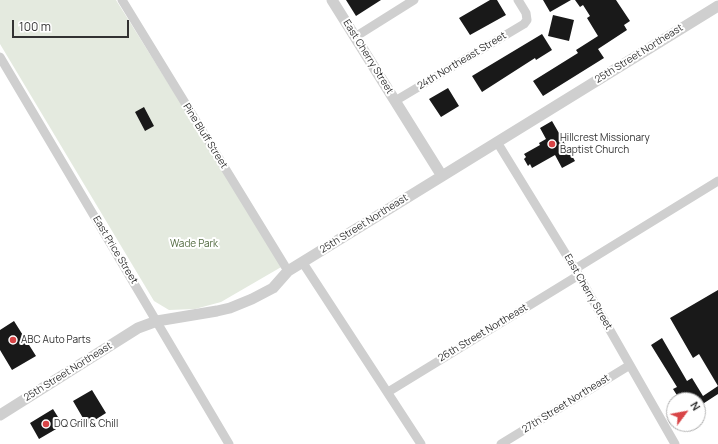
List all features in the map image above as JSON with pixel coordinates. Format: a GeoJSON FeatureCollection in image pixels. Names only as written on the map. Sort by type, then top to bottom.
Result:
{"type":"FeatureCollection","features":[{"type":"Feature","properties":{"kind":"street","name":"Pine Bluff Street"},"geometry":{"type":"LineString","coordinates":[[122,0],[288,271]]}},
{"type":"Feature","properties":{"kind":"street","name":"East Cherry Street"},"geometry":{"type":"LineString","coordinates":[[332,0],[442,176]]}},
{"type":"Feature","properties":{"kind":"street"},"geometry":{"type":"LineString","coordinates":[[355,37],[414,0]]}},
{"type":"Feature","properties":{"kind":"street","name":"24th Northeast Street"},"geometry":{"type":"LineString","coordinates":[[395,101],[524,24],[527,20],[526,13],[518,0]]}},
{"type":"Feature","properties":{"kind":"street","name":"25th Street Northeast"},"geometry":{"type":"LineString","coordinates":[[0,415],[138,328],[157,321],[230,308],[273,288],[288,271],[718,6]]}},
{"type":"Feature","properties":{"kind":"street","name":"East Price Street"},"geometry":{"type":"LineString","coordinates":[[0,57],[229,444]]}},
{"type":"Feature","properties":{"kind":"street","name":"East Cherry Street"},"geometry":{"type":"LineString","coordinates":[[497,142],[577,272],[675,444]]}},
{"type":"Feature","properties":{"kind":"street","name":"26th Street Northeast"},"geometry":{"type":"LineString","coordinates":[[388,392],[718,181]]}},
{"type":"Feature","properties":{"kind":"street"},"geometry":{"type":"LineString","coordinates":[[303,263],[421,444]]}},
{"type":"Feature","properties":{"kind":"street","name":"27th Street Northeast"},"geometry":{"type":"LineString","coordinates":[[501,444],[630,365]]}},
{"type":"Feature","properties":{"kind":"green space","name":"Wade Park"},"geometry":{"type":"Polygon","coordinates":[[[0,0],[116,0],[283,266],[221,302],[195,309],[169,310],[154,301],[0,44],[0,0]]]}},
{"type":"Feature","properties":{"kind":"building"},"geometry":{"type":"Polygon","coordinates":[[[346,0],[381,0],[356,16],[346,0]]]}},
{"type":"Feature","properties":{"kind":"building"},"geometry":{"type":"Polygon","coordinates":[[[490,0],[497,0],[506,15],[470,35],[459,18],[490,0]]]}},
{"type":"Feature","properties":{"kind":"building"},"geometry":{"type":"Polygon","coordinates":[[[543,0],[571,0],[550,12],[543,0]]]}},
{"type":"Feature","properties":{"kind":"building"},"geometry":{"type":"Polygon","coordinates":[[[575,0],[616,0],[630,21],[624,25],[627,30],[598,49],[604,58],[543,96],[533,81],[578,53],[576,50],[598,36],[587,18],[590,16],[583,5],[580,7],[575,0]]]}},
{"type":"Feature","properties":{"kind":"building"},"geometry":{"type":"Polygon","coordinates":[[[553,15],[574,20],[569,41],[548,36],[553,15]]]}},
{"type":"Feature","properties":{"kind":"building"},"geometry":{"type":"Polygon","coordinates":[[[542,34],[552,50],[536,60],[535,58],[482,92],[472,76],[542,34]]]}},
{"type":"Feature","properties":{"kind":"building"},"geometry":{"type":"Polygon","coordinates":[[[448,88],[459,106],[441,117],[429,99],[448,88]]]}},
{"type":"Feature","properties":{"kind":"building"},"geometry":{"type":"Polygon","coordinates":[[[144,107],[154,126],[145,131],[135,112],[144,107]]]}},
{"type":"Feature","properties":{"kind":"building","name":"Hillcrest Missionary Baptist Church"},"geometry":{"type":"Polygon","coordinates":[[[552,121],[575,161],[562,168],[555,155],[532,168],[530,164],[528,166],[524,159],[526,157],[524,154],[540,145],[539,143],[546,139],[540,128],[552,121]]]}},
{"type":"Feature","properties":{"kind":"building"},"geometry":{"type":"Polygon","coordinates":[[[718,290],[718,386],[699,354],[693,358],[670,318],[718,290]]]}},
{"type":"Feature","properties":{"kind":"building","name":"ABC Auto Parts"},"geometry":{"type":"Polygon","coordinates":[[[14,321],[36,356],[12,370],[0,350],[0,330],[14,321]]]}},
{"type":"Feature","properties":{"kind":"building"},"geometry":{"type":"Polygon","coordinates":[[[662,338],[687,381],[692,378],[701,392],[675,392],[673,389],[677,387],[651,345],[662,338]]]}},
{"type":"Feature","properties":{"kind":"building"},"geometry":{"type":"Polygon","coordinates":[[[718,386],[718,394],[706,402],[706,394],[718,386]]]}},
{"type":"Feature","properties":{"kind":"building"},"geometry":{"type":"Polygon","coordinates":[[[92,390],[106,413],[87,425],[73,401],[92,390]]]}},
{"type":"Feature","properties":{"kind":"building","name":"DQ Grill & Chill"},"geometry":{"type":"Polygon","coordinates":[[[53,409],[63,425],[39,439],[30,423],[53,409]]]}},
{"type":"Feature","properties":{"kind":"place","name":"Hillcrest Missionary Baptist Church"},"geometry":{"type":"Point","coordinates":[552,144]}},
{"type":"Feature","properties":{"kind":"place","name":"ABC Auto Parts"},"geometry":{"type":"Point","coordinates":[13,340]}},
{"type":"Feature","properties":{"kind":"place","name":"DQ Grill & Chill"},"geometry":{"type":"Point","coordinates":[46,424]}}]}
